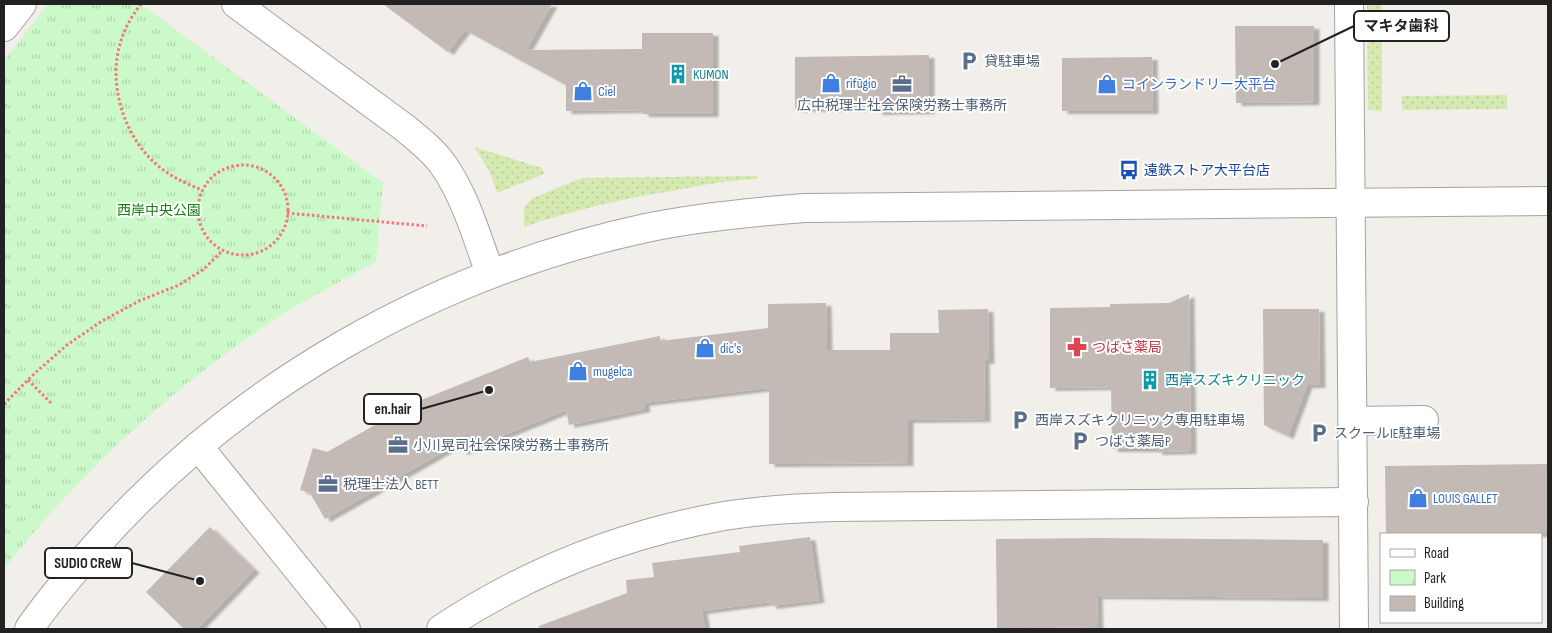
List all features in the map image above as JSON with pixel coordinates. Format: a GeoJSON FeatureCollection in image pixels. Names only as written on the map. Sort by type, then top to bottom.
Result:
{"type":"FeatureCollection","features":[{"type":"Feature","properties":{"kind":"street"},"geometry":{"type":"LineString","coordinates":[[4,27],[22,4]]}},
{"type":"Feature","properties":{"kind":"street"},"geometry":{"type":"LineString","coordinates":[[236,4],[405,128],[426,146],[444,166],[458,188],[490,274]]}},
{"type":"Feature","properties":{"kind":"street"},"geometry":{"type":"LineString","coordinates":[[1350,4],[1354,629]]}},
{"type":"Feature","properties":{"kind":"street"},"geometry":{"type":"LineString","coordinates":[[29,629],[74,571],[154,485],[198,446],[277,386],[343,344],[404,311],[490,274],[544,255],[596,240],[700,218],[805,208],[1548,201]]}},
{"type":"Feature","properties":{"kind":"street"},"geometry":{"type":"LineString","coordinates":[[1353,421],[1424,420]]}},
{"type":"Feature","properties":{"kind":"street"},"geometry":{"type":"LineString","coordinates":[[198,446],[346,629]]}},
{"type":"Feature","properties":{"kind":"street"},"geometry":{"type":"LineString","coordinates":[[441,629],[518,583],[568,561],[619,542],[672,527],[725,516],[780,509],[834,507],[1354,502]]}},
{"type":"Feature","properties":{"kind":"path"},"geometry":{"type":"LineString","coordinates":[[140,4],[124,31],[117,59],[117,89],[123,116],[136,142],[156,164],[180,181],[202,190]]}},
{"type":"Feature","properties":{"kind":"path"},"geometry":{"type":"LineString","coordinates":[[239,165],[251,165],[262,169],[272,175],[280,184],[285,195],[288,206],[283,229],[268,247],[258,252],[234,254],[223,250],[213,244],[200,225],[198,202],[202,190],[217,173],[239,165]]}},
{"type":"Feature","properties":{"kind":"path"},"geometry":{"type":"LineString","coordinates":[[287,213],[427,226]]}},
{"type":"Feature","properties":{"kind":"path"},"geometry":{"type":"LineString","coordinates":[[4,404],[67,345],[102,321],[139,301],[179,285],[204,269],[223,250]]}},
{"type":"Feature","properties":{"kind":"path"},"geometry":{"type":"LineString","coordinates":[[28,380],[52,404]]}},
{"type":"Feature","properties":{"kind":"green space","name":"西岸中央公園"},"geometry":{"type":"Polygon","coordinates":[[[48,4],[141,4],[383,183],[376,262],[286,312],[246,339],[170,398],[134,429],[66,496],[4,569],[4,61],[48,4]]]}},
{"type":"Feature","properties":{"kind":"green space"},"geometry":{"type":"Polygon","coordinates":[[[1367,4],[1382,4],[1382,111],[1368,110],[1367,4]]]}},
{"type":"Feature","properties":{"kind":"green space"},"geometry":{"type":"Polygon","coordinates":[[[1507,95],[1507,109],[1402,110],[1402,96],[1507,95]]]}},
{"type":"Feature","properties":{"kind":"green space"},"geometry":{"type":"Polygon","coordinates":[[[474,147],[542,168],[544,174],[497,193],[490,172],[474,147]]]}},
{"type":"Feature","properties":{"kind":"green space"},"geometry":{"type":"Polygon","coordinates":[[[757,176],[757,179],[717,183],[619,201],[561,215],[524,227],[524,207],[533,198],[582,178],[757,176]]]}},
{"type":"Feature","properties":{"kind":"building"},"geometry":{"type":"Polygon","coordinates":[[[383,4],[552,4],[526,50],[642,49],[642,33],[713,33],[713,114],[643,114],[643,110],[566,111],[566,85],[465,30],[448,52],[383,4]]]}},
{"type":"Feature","properties":{"kind":"building"},"geometry":{"type":"Polygon","coordinates":[[[1235,26],[1314,26],[1314,102],[1236,103],[1235,26]]]}},
{"type":"Feature","properties":{"kind":"building"},"geometry":{"type":"Polygon","coordinates":[[[929,55],[929,111],[877,112],[877,108],[795,109],[795,57],[929,55]]]}},
{"type":"Feature","properties":{"kind":"building"},"geometry":{"type":"Polygon","coordinates":[[[1152,57],[1153,111],[1062,111],[1062,58],[1152,57]]]}},
{"type":"Feature","properties":{"kind":"building","name":"西岸スズキクリニック"},"geometry":{"type":"Polygon","coordinates":[[[1189,294],[1191,451],[1157,452],[1157,449],[1112,449],[1111,387],[1050,388],[1050,308],[1110,307],[1110,304],[1169,303],[1189,294]]]}},
{"type":"Feature","properties":{"kind":"building"},"geometry":{"type":"Polygon","coordinates":[[[826,303],[827,350],[890,350],[890,333],[939,333],[938,310],[988,309],[989,361],[984,361],[985,419],[908,420],[908,463],[769,464],[769,388],[644,403],[645,409],[569,425],[566,410],[462,452],[459,443],[325,519],[310,493],[300,490],[313,448],[327,452],[414,403],[528,357],[530,362],[660,336],[660,341],[768,328],[768,304],[826,303]]]}},
{"type":"Feature","properties":{"kind":"building"},"geometry":{"type":"Polygon","coordinates":[[[1263,309],[1319,309],[1320,385],[1307,385],[1288,436],[1264,425],[1263,309]]]}},
{"type":"Feature","properties":{"kind":"building"},"geometry":{"type":"Polygon","coordinates":[[[1548,464],[1548,534],[1386,533],[1385,466],[1548,464]]]}},
{"type":"Feature","properties":{"kind":"building"},"geometry":{"type":"Polygon","coordinates":[[[210,527],[254,570],[197,629],[184,629],[146,592],[210,527]]]}},
{"type":"Feature","properties":{"kind":"building"},"geometry":{"type":"Polygon","coordinates":[[[810,537],[819,600],[771,606],[770,602],[702,611],[705,629],[539,629],[539,626],[627,593],[626,580],[654,577],[652,563],[740,552],[739,546],[810,537]]]}},
{"type":"Feature","properties":{"kind":"building"},"geometry":{"type":"Polygon","coordinates":[[[996,539],[1323,540],[1323,598],[1097,596],[1098,627],[997,628],[996,539]]]}},
{"type":"Feature","properties":{"kind":"place","name":"貸駐車場"},"geometry":{"type":"Point","coordinates":[969,61]}},
{"type":"Feature","properties":{"kind":"place","name":"マキタ歯科"},"geometry":{"type":"Point","coordinates":[1275,64]}},
{"type":"Feature","properties":{"kind":"place","name":"KUMON"},"geometry":{"type":"Point","coordinates":[678,74]}},
{"type":"Feature","properties":{"kind":"place","name":"rifūgio"},"geometry":{"type":"Point","coordinates":[831,83]}},
{"type":"Feature","properties":{"kind":"place","name":"広中税理士社会保険労務士事務所"},"geometry":{"type":"Point","coordinates":[902,84]}},
{"type":"Feature","properties":{"kind":"place","name":"コインランドリー大平台"},"geometry":{"type":"Point","coordinates":[1107,84]}},
{"type":"Feature","properties":{"kind":"place","name":"Ciel"},"geometry":{"type":"Point","coordinates":[583,91]}},
{"type":"Feature","properties":{"kind":"place","name":"遠鉄ストア大平台店"},"geometry":{"type":"Point","coordinates":[1129,170]}},
{"type":"Feature","properties":{"kind":"place","name":"つばさ薬局"},"geometry":{"type":"Point","coordinates":[1077,347]}},
{"type":"Feature","properties":{"kind":"place","name":"dic's"},"geometry":{"type":"Point","coordinates":[705,348]}},
{"type":"Feature","properties":{"kind":"place","name":"mugelca"},"geometry":{"type":"Point","coordinates":[578,371]}},
{"type":"Feature","properties":{"kind":"place","name":"西岸スズキクリニック"},"geometry":{"type":"Point","coordinates":[1150,380]}},
{"type":"Feature","properties":{"kind":"place","name":"en.hair"},"geometry":{"type":"Point","coordinates":[489,390]}},
{"type":"Feature","properties":{"kind":"place","name":"西岸スズキクリニック専用駐車場"},"geometry":{"type":"Point","coordinates":[1020,420]}},
{"type":"Feature","properties":{"kind":"place","name":"スクールIE駐車場"},"geometry":{"type":"Point","coordinates":[1319,433]}},
{"type":"Feature","properties":{"kind":"place","name":"つばさ薬局P"},"geometry":{"type":"Point","coordinates":[1080,441]}},
{"type":"Feature","properties":{"kind":"place","name":"小川晃司社会保険労務士事務所"},"geometry":{"type":"Point","coordinates":[398,445]}},
{"type":"Feature","properties":{"kind":"place","name":"税理士法人 BETT"},"geometry":{"type":"Point","coordinates":[328,484]}},
{"type":"Feature","properties":{"kind":"place","name":"LOUIS GALLET"},"geometry":{"type":"Point","coordinates":[1418,498]}},
{"type":"Feature","properties":{"kind":"place","name":"SUDIO CReW"},"geometry":{"type":"Point","coordinates":[200,581]}}]}
